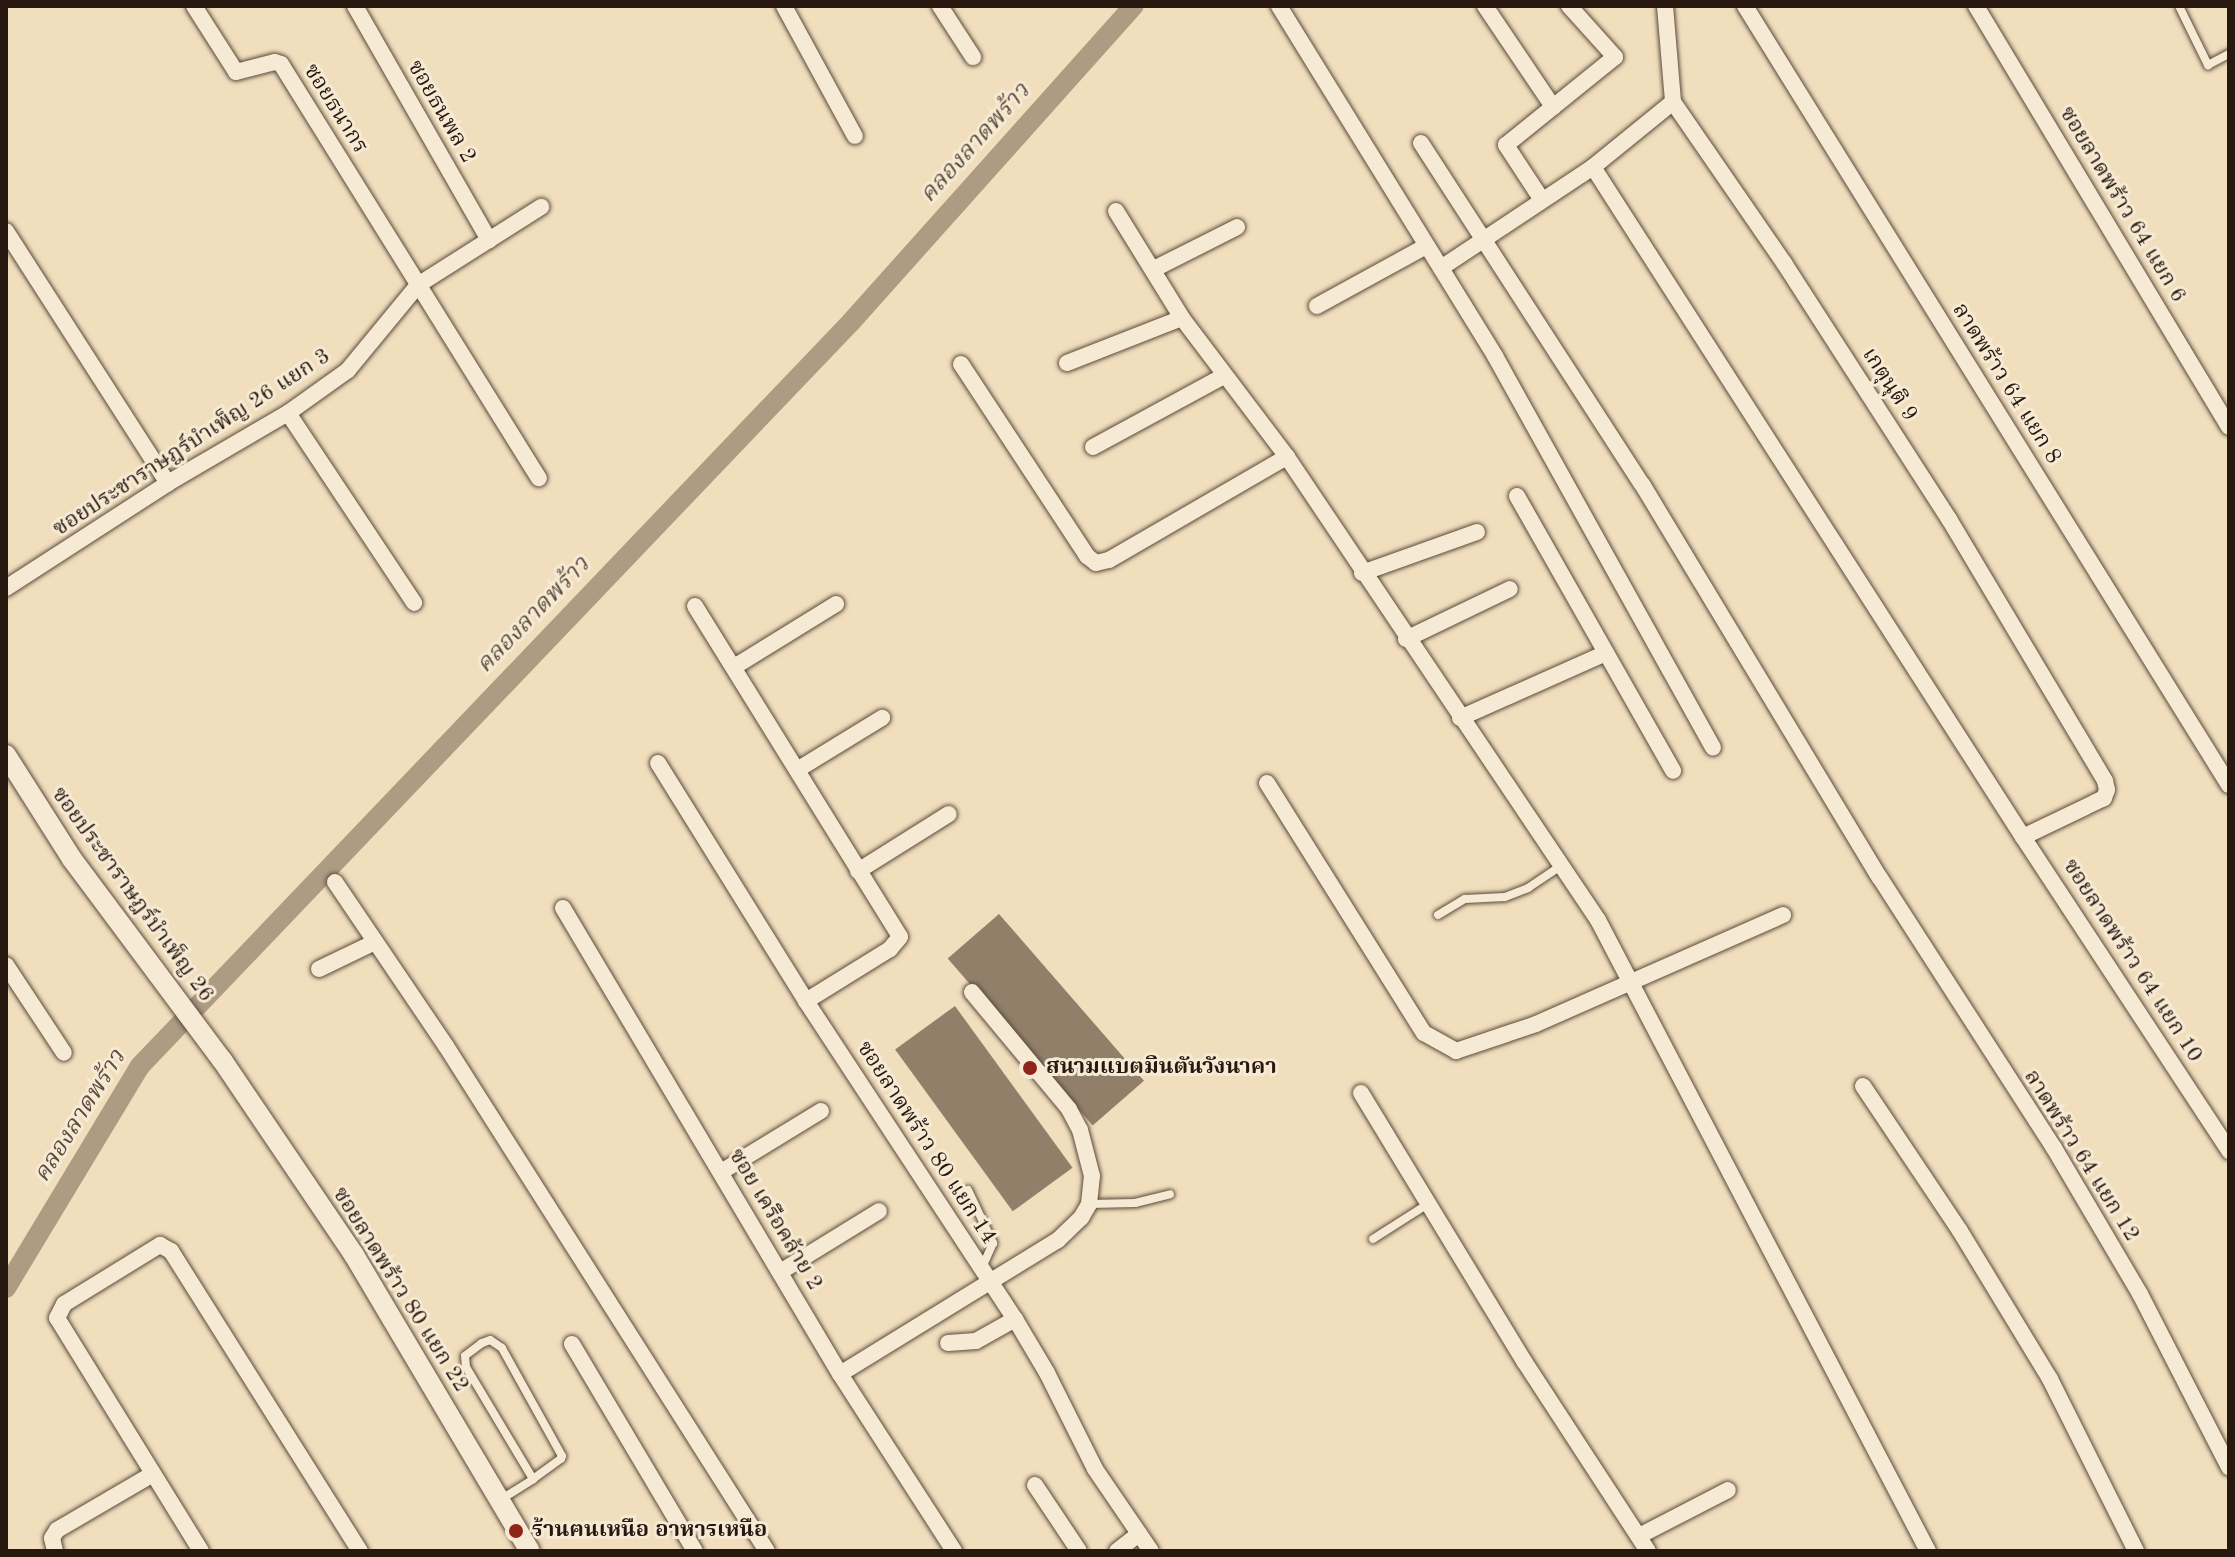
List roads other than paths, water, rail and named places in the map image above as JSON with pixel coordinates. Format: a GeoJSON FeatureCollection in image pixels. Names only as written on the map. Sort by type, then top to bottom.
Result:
{"type":"FeatureCollection","features":[{"type":"Feature","properties":{"kind":"street","name":"ซอยธนากร"},"geometry":{"type":"LineString","coordinates":[[194,6],[236,72],[275,62],[281,64],[418,285]]}},
{"type":"Feature","properties":{"kind":"street","name":"ซอยธนพล 2"},"geometry":{"type":"LineString","coordinates":[[355,6],[489,240]]}},
{"type":"Feature","properties":{"kind":"street"},"geometry":{"type":"LineString","coordinates":[[784,6],[855,136]]}},
{"type":"Feature","properties":{"kind":"street"},"geometry":{"type":"LineString","coordinates":[[940,6],[973,57]]}},
{"type":"Feature","properties":{"kind":"street"},"geometry":{"type":"LineString","coordinates":[[1279,6],[1495,356],[1713,747]]}},
{"type":"Feature","properties":{"kind":"street"},"geometry":{"type":"LineString","coordinates":[[1485,6],[1553,107]]}},
{"type":"Feature","properties":{"kind":"street"},"geometry":{"type":"LineString","coordinates":[[1542,200],[1506,145],[1615,57],[1569,6]]}},
{"type":"Feature","properties":{"kind":"street","name":"เกตุนุติ 9"},"geometry":{"type":"LineString","coordinates":[[1665,6],[1673,102],[1784,263],[1949,519],[2105,781],[2107,790],[2104,798],[2023,837]]}},
{"type":"Feature","properties":{"kind":"street","name":"ลาดพร้าว 64 แยก 8"},"geometry":{"type":"LineString","coordinates":[[1745,6],[2229,785]]}},
{"type":"Feature","properties":{"kind":"street","name":"ซอยลาดพร้าว 64 แยก 6"},"geometry":{"type":"LineString","coordinates":[[1976,6],[2229,427]]}},
{"type":"Feature","properties":{"kind":"street"},"geometry":{"type":"LineString","coordinates":[[1441,268],[1593,167],[1673,102]]}},
{"type":"Feature","properties":{"kind":"street","name":"ลาดพร้าว 64 แยก 12"},"geometry":{"type":"LineString","coordinates":[[1421,143],[1481,240],[1642,484],[1880,878],[2054,1148],[2140,1294],[2229,1467]]}},
{"type":"Feature","properties":{"kind":"street","name":"ซอยลาดพร้าว 64 แยก 10"},"geometry":{"type":"LineString","coordinates":[[1593,167],[2023,837],[2229,1151]]}},
{"type":"Feature","properties":{"kind":"street","name":"ซอยประชาราษฎร์บำเพ็ญ 26 แยก 3"},"geometry":{"type":"LineString","coordinates":[[7,584],[168,483],[288,413],[348,370],[418,285],[541,207]]}},
{"type":"Feature","properties":{"kind":"street"},"geometry":{"type":"LineString","coordinates":[[1116,211],[1182,318],[1287,457],[1406,639],[1598,920],[1928,1551]]}},
{"type":"Feature","properties":{"kind":"street"},"geometry":{"type":"LineString","coordinates":[[1154,269],[1237,227]]}},
{"type":"Feature","properties":{"kind":"street"},"geometry":{"type":"LineString","coordinates":[[6,231],[168,483]]}},
{"type":"Feature","properties":{"kind":"street"},"geometry":{"type":"LineString","coordinates":[[1317,306],[1426,246]]}},
{"type":"Feature","properties":{"kind":"street"},"geometry":{"type":"LineString","coordinates":[[418,285],[539,478]]}},
{"type":"Feature","properties":{"kind":"street"},"geometry":{"type":"LineString","coordinates":[[1067,363],[1182,318]]}},
{"type":"Feature","properties":{"kind":"street"},"geometry":{"type":"LineString","coordinates":[[961,364],[1087,556],[1096,563],[1109,560],[1287,457]]}},
{"type":"Feature","properties":{"kind":"street"},"geometry":{"type":"LineString","coordinates":[[1093,447],[1224,376]]}},
{"type":"Feature","properties":{"kind":"street"},"geometry":{"type":"LineString","coordinates":[[288,413],[414,603]]}},
{"type":"Feature","properties":{"kind":"street"},"geometry":{"type":"LineString","coordinates":[[1517,496],[1673,771]]}},
{"type":"Feature","properties":{"kind":"street"},"geometry":{"type":"LineString","coordinates":[[1362,573],[1477,532]]}},
{"type":"Feature","properties":{"kind":"street"},"geometry":{"type":"LineString","coordinates":[[1406,639],[1510,589]]}},
{"type":"Feature","properties":{"kind":"street"},"geometry":{"type":"LineString","coordinates":[[734,667],[836,604]]}},
{"type":"Feature","properties":{"kind":"street"},"geometry":{"type":"LineString","coordinates":[[695,606],[900,937],[890,949],[806,1001]]}},
{"type":"Feature","properties":{"kind":"street"},"geometry":{"type":"LineString","coordinates":[[1460,718],[1604,654]]}},
{"type":"Feature","properties":{"kind":"street"},"geometry":{"type":"LineString","coordinates":[[797,770],[882,718]]}},
{"type":"Feature","properties":{"kind":"street","name":"ซอยประชาราษฎร์บำเพ็ญ 26"},"geometry":{"type":"LineString","coordinates":[[6,755],[72,859],[222,1060]]}},
{"type":"Feature","properties":{"kind":"street","name":"ซอยลาดพร้าว 80 แยก 14"},"geometry":{"type":"LineString","coordinates":[[658,763],[806,1001],[1015,1319],[1047,1373],[1095,1469],[1151,1551]]}},
{"type":"Feature","properties":{"kind":"street"},"geometry":{"type":"LineString","coordinates":[[1267,783],[1424,1033],[1456,1051],[1536,1024],[1631,979],[1783,915]]}},
{"type":"Feature","properties":{"kind":"street"},"geometry":{"type":"LineString","coordinates":[[858,871],[949,814]]}},
{"type":"Feature","properties":{"kind":"street"},"geometry":{"type":"LineString","coordinates":[[335,882],[446,1046],[767,1551]]}},
{"type":"Feature","properties":{"kind":"street","name":"ซอย เครือคล้าย 2"},"geometry":{"type":"LineString","coordinates":[[563,908],[840,1374],[954,1551]]}},
{"type":"Feature","properties":{"kind":"street"},"geometry":{"type":"LineString","coordinates":[[319,969],[375,942]]}},
{"type":"Feature","properties":{"kind":"street"},"geometry":{"type":"LineString","coordinates":[[6,965],[64,1053]]}},
{"type":"Feature","properties":{"kind":"street"},"geometry":{"type":"LineString","coordinates":[[840,1374],[1058,1240],[1081,1218],[1089,1204],[1092,1176],[1080,1130],[1069,1109],[972,992]]}},
{"type":"Feature","properties":{"kind":"street","name":"ซอยลาดพร้าว 80 แยก 22"},"geometry":{"type":"LineString","coordinates":[[222,1060],[354,1255],[530,1551]]}},
{"type":"Feature","properties":{"kind":"street"},"geometry":{"type":"LineString","coordinates":[[1863,1086],[1960,1231],[2050,1379],[2136,1551]]}},
{"type":"Feature","properties":{"kind":"street"},"geometry":{"type":"LineString","coordinates":[[1361,1093],[1524,1361],[1644,1544],[1728,1490]]}},
{"type":"Feature","properties":{"kind":"street"},"geometry":{"type":"LineString","coordinates":[[721,1172],[821,1111]]}},
{"type":"Feature","properties":{"kind":"street"},"geometry":{"type":"LineString","coordinates":[[780,1272],[879,1211]]}},
{"type":"Feature","properties":{"kind":"street"},"geometry":{"type":"LineString","coordinates":[[201,1551],[57,1318],[64,1304],[160,1245],[171,1251],[360,1551]]}},
{"type":"Feature","properties":{"kind":"street"},"geometry":{"type":"LineString","coordinates":[[948,1343],[976,1341],[1015,1319]]}},
{"type":"Feature","properties":{"kind":"street"},"geometry":{"type":"LineString","coordinates":[[572,1344],[695,1551]]}},
{"type":"Feature","properties":{"kind":"street"},"geometry":{"type":"LineString","coordinates":[[55,1551],[52,1538],[57,1530],[153,1474]]}},
{"type":"Feature","properties":{"kind":"street"},"geometry":{"type":"LineString","coordinates":[[1035,1485],[1079,1551]]}},
{"type":"Feature","properties":{"kind":"street"},"geometry":{"type":"LineString","coordinates":[[1117,1551],[1139,1534]]}},
{"type":"Feature","properties":{"kind":"lane"},"geometry":{"type":"LineString","coordinates":[[2180,8],[2208,65],[2229,54]]}},
{"type":"Feature","properties":{"kind":"lane"},"geometry":{"type":"LineString","coordinates":[[1438,915],[1465,899],[1505,897],[1517,893],[1561,866]]}},
{"type":"Feature","properties":{"kind":"lane"},"geometry":{"type":"LineString","coordinates":[[968,1190],[987,1223],[993,1243],[982,1268]]}},
{"type":"Feature","properties":{"kind":"lane"},"geometry":{"type":"LineString","coordinates":[[1089,1204],[1135,1203],[1170,1194]]}},
{"type":"Feature","properties":{"kind":"lane"},"geometry":{"type":"LineString","coordinates":[[1373,1239],[1428,1204]]}},
{"type":"Feature","properties":{"kind":"lane"},"geometry":{"type":"LineString","coordinates":[[500,1500],[533,1479],[561,1459],[561,1451],[502,1348],[490,1340],[465,1356],[466,1367],[533,1479]]}},
{"type":"Feature","properties":{"kind":"waterway","name":"คลองลาดพร้าว"},"geometry":{"type":"LineString","coordinates":[[6,1288],[140,1066],[851,322],[1134,6]]}},
{"type":"Feature","properties":{"kind":"place","name":"สนามแบตมินตันวังนาคา"},"geometry":{"type":"Point","coordinates":[1030,1068]}},
{"type":"Feature","properties":{"kind":"place","name":"ร้านฅนเหนือ อาหารเหนือ"},"geometry":{"type":"Point","coordinates":[516,1531]}}]}
